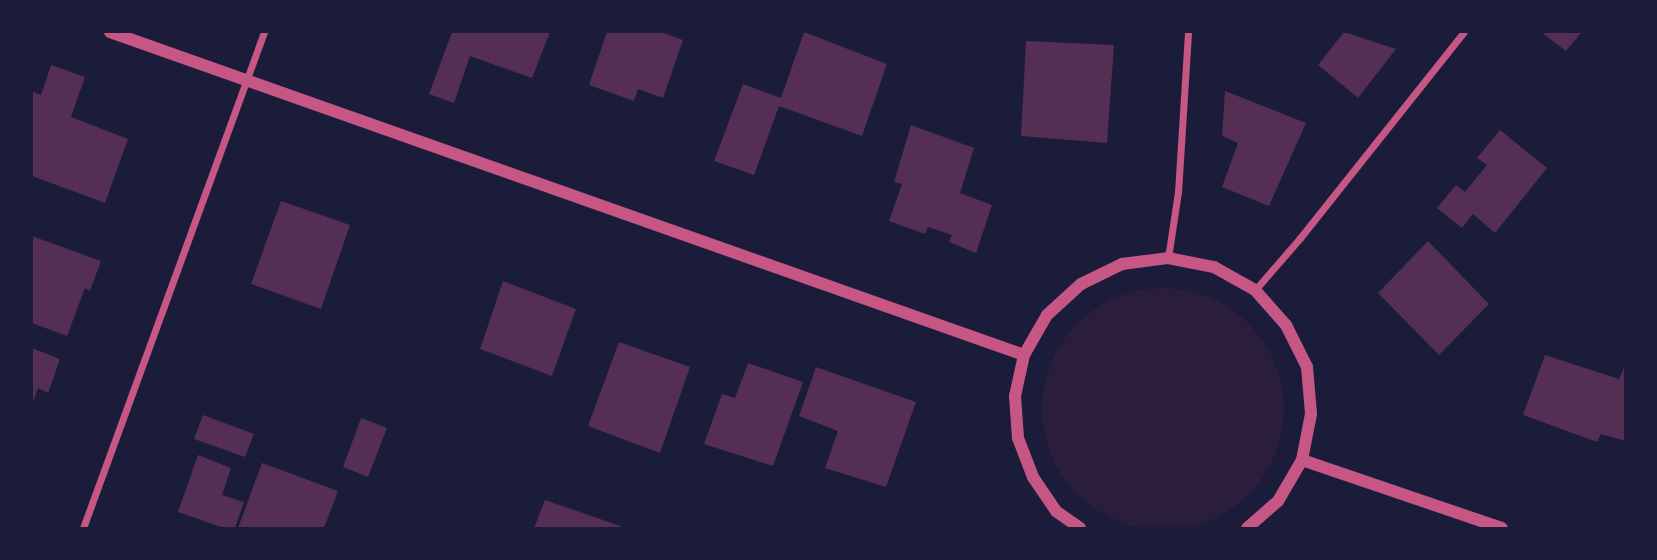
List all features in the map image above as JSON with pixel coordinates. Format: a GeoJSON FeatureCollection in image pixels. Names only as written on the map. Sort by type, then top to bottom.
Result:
{"type":"FeatureCollection","features":[{"type":"Feature","properties":{"kind":"street"},"geometry":{"type":"LineString","coordinates":[[110,32],[1024,355]]}},
{"type":"Feature","properties":{"kind":"street"},"geometry":{"type":"LineString","coordinates":[[83,528],[264,32]]}},
{"type":"Feature","properties":{"kind":"street"},"geometry":{"type":"LineString","coordinates":[[1168,258],[1178,192],[1188,32]]}},
{"type":"Feature","properties":{"kind":"street"},"geometry":{"type":"LineString","coordinates":[[1255,290],[1300,238],[1464,32]]}},
{"type":"Feature","properties":{"kind":"street"},"geometry":{"type":"LineString","coordinates":[[1080,528],[1056,511],[1032,477],[1018,438],[1015,396],[1024,355],[1047,315],[1081,284],[1122,264],[1168,258],[1214,267],[1255,290],[1286,325],[1307,367],[1311,414],[1302,460],[1278,501],[1247,528]]}},
{"type":"Feature","properties":{"kind":"street"},"geometry":{"type":"LineString","coordinates":[[1302,460],[1502,528]]}},
{"type":"Feature","properties":{"kind":"shaded area"},"geometry":{"type":"Polygon","coordinates":[[[1151,288],[1175,288],[1220,302],[1249,323],[1264,342],[1275,363],[1282,385],[1282,433],[1275,455],[1264,476],[1249,495],[1220,516],[1198,525],[1175,530],[1151,530],[1106,516],[1086,503],[1069,486],[1056,466],[1047,444],[1042,421],[1042,397],[1056,352],[1069,332],[1086,315],[1106,302],[1128,293],[1151,288]]]}},
{"type":"Feature","properties":{"kind":"building"},"geometry":{"type":"Polygon","coordinates":[[[452,32],[550,32],[532,78],[470,56],[454,103],[429,94],[452,32]]]}},
{"type":"Feature","properties":{"kind":"building"},"geometry":{"type":"Polygon","coordinates":[[[607,32],[661,32],[683,40],[663,98],[638,89],[634,101],[589,85],[607,32]]]}},
{"type":"Feature","properties":{"kind":"building"},"geometry":{"type":"Polygon","coordinates":[[[804,32],[887,64],[862,136],[779,106],[754,175],[714,161],[743,84],[781,98],[804,32]]]}},
{"type":"Feature","properties":{"kind":"building"},"geometry":{"type":"Polygon","coordinates":[[[1344,32],[1396,49],[1358,98],[1318,65],[1344,32]]]}},
{"type":"Feature","properties":{"kind":"building"},"geometry":{"type":"Polygon","coordinates":[[[1541,32],[1580,32],[1581,33],[1566,51],[1541,32]]]}},
{"type":"Feature","properties":{"kind":"building"},"geometry":{"type":"Polygon","coordinates":[[[1026,41],[1114,45],[1107,143],[1021,136],[1026,41]]]}},
{"type":"Feature","properties":{"kind":"building"},"geometry":{"type":"Polygon","coordinates":[[[51,65],[85,77],[71,117],[128,139],[105,203],[32,176],[32,91],[41,95],[51,65]]]}},
{"type":"Feature","properties":{"kind":"building"},"geometry":{"type":"Polygon","coordinates":[[[1225,91],[1306,123],[1269,206],[1222,187],[1238,143],[1222,136],[1225,91]]]}},
{"type":"Feature","properties":{"kind":"building"},"geometry":{"type":"Polygon","coordinates":[[[911,125],[974,148],[960,193],[992,205],[976,253],[949,242],[952,235],[928,227],[925,234],[889,221],[902,184],[894,182],[911,125]]]}},
{"type":"Feature","properties":{"kind":"building"},"geometry":{"type":"Polygon","coordinates":[[[1500,130],[1547,168],[1495,233],[1473,214],[1462,228],[1437,208],[1456,185],[1465,192],[1487,165],[1477,158],[1500,130]]]}},
{"type":"Feature","properties":{"kind":"building"},"geometry":{"type":"Polygon","coordinates":[[[281,201],[350,225],[321,309],[251,284],[281,201]]]}},
{"type":"Feature","properties":{"kind":"building"},"geometry":{"type":"Polygon","coordinates":[[[32,236],[101,261],[90,291],[85,288],[67,336],[32,323],[32,236]]]}},
{"type":"Feature","properties":{"kind":"building"},"geometry":{"type":"Polygon","coordinates":[[[1428,241],[1489,304],[1439,355],[1378,293],[1428,241]]]}},
{"type":"Feature","properties":{"kind":"building"},"geometry":{"type":"Polygon","coordinates":[[[503,281],[576,309],[552,376],[480,349],[503,281]]]}},
{"type":"Feature","properties":{"kind":"building"},"geometry":{"type":"Polygon","coordinates":[[[619,342],[690,367],[660,453],[588,426],[619,342]]]}},
{"type":"Feature","properties":{"kind":"building"},"geometry":{"type":"Polygon","coordinates":[[[32,348],[60,359],[48,393],[38,388],[32,405],[32,348]]]}},
{"type":"Feature","properties":{"kind":"building"},"geometry":{"type":"Polygon","coordinates":[[[1545,355],[1619,379],[1626,363],[1626,441],[1601,434],[1597,442],[1523,415],[1545,355]]]}},
{"type":"Feature","properties":{"kind":"building"},"geometry":{"type":"Polygon","coordinates":[[[748,363],[803,382],[773,466],[704,444],[722,394],[735,398],[748,363]]]}},
{"type":"Feature","properties":{"kind":"building"},"geometry":{"type":"Polygon","coordinates":[[[816,367],[916,402],[886,487],[825,468],[838,431],[799,416],[816,367]]]}},
{"type":"Feature","properties":{"kind":"building"},"geometry":{"type":"Polygon","coordinates":[[[203,415],[254,434],[245,457],[194,439],[203,415]]]}},
{"type":"Feature","properties":{"kind":"building"},"geometry":{"type":"Polygon","coordinates":[[[361,418],[387,428],[368,477],[343,467],[361,418]]]}},
{"type":"Feature","properties":{"kind":"building"},"geometry":{"type":"Polygon","coordinates":[[[198,455],[231,468],[222,495],[244,502],[235,528],[224,528],[178,512],[198,455]]]}},
{"type":"Feature","properties":{"kind":"building"},"geometry":{"type":"Polygon","coordinates":[[[262,463],[338,491],[324,528],[238,528],[262,463]]]}},
{"type":"Feature","properties":{"kind":"building"},"geometry":{"type":"Polygon","coordinates":[[[545,500],[626,528],[534,528],[545,500]]]}}]}
